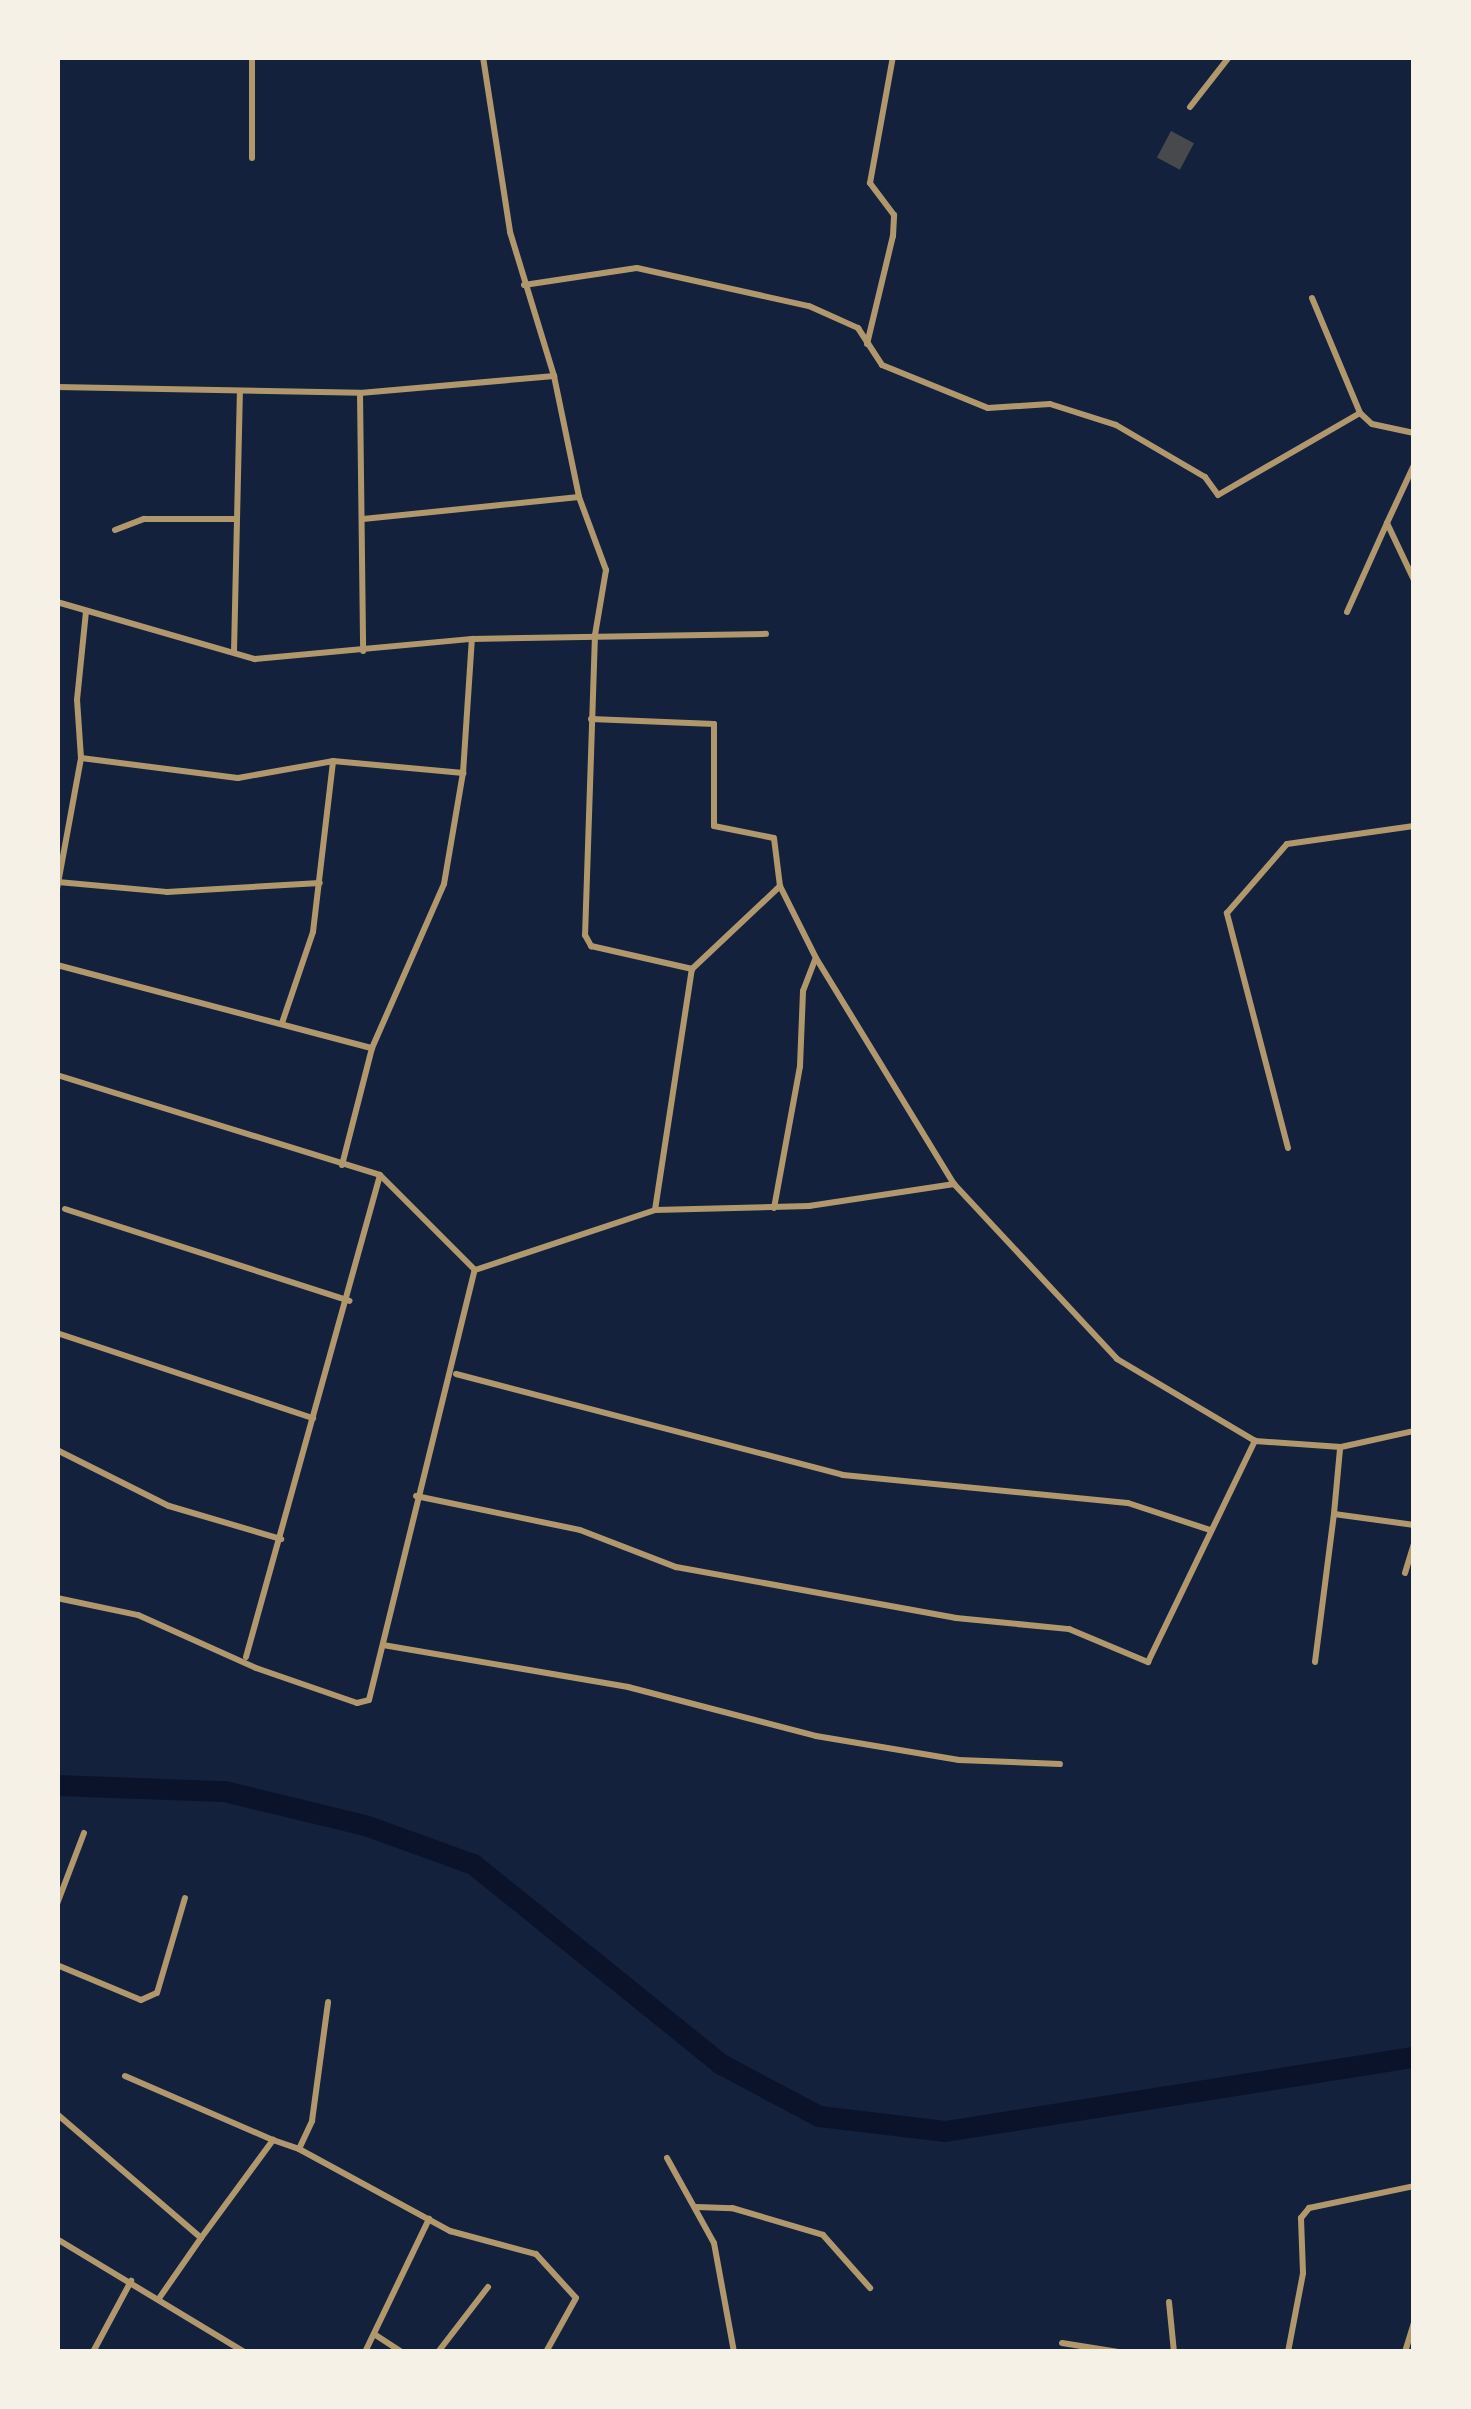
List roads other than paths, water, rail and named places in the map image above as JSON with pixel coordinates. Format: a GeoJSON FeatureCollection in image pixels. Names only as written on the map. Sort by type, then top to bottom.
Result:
{"type":"FeatureCollection","features":[{"type":"Feature","properties":{"kind":"street"},"geometry":{"type":"LineString","coordinates":[[252,57],[252,158]]}},
{"type":"Feature","properties":{"kind":"street"},"geometry":{"type":"LineString","coordinates":[[482,57],[489,138],[524,285],[554,376],[578,497],[606,570],[595,635],[585,934],[591,946],[692,969]]}},
{"type":"Feature","properties":{"kind":"street"},"geometry":{"type":"LineString","coordinates":[[867,344],[893,236],[894,215],[870,183],[892,57]]}},
{"type":"Feature","properties":{"kind":"street"},"geometry":{"type":"LineString","coordinates":[[1190,107],[1228,57]]}},
{"type":"Feature","properties":{"kind":"street"},"geometry":{"type":"LineString","coordinates":[[524,285],[638,268],[809,306],[858,328],[882,365],[988,409],[1050,404],[1116,425],[1205,477],[1218,495],[1360,412]]}},
{"type":"Feature","properties":{"kind":"street"},"geometry":{"type":"LineString","coordinates":[[1312,298],[1360,412],[1372,424],[1414,433]]}},
{"type":"Feature","properties":{"kind":"street"},"geometry":{"type":"LineString","coordinates":[[57,387],[360,393],[554,376]]}},
{"type":"Feature","properties":{"kind":"street"},"geometry":{"type":"LineString","coordinates":[[234,652],[240,393]]}},
{"type":"Feature","properties":{"kind":"street"},"geometry":{"type":"LineString","coordinates":[[360,393],[363,651]]}},
{"type":"Feature","properties":{"kind":"street"},"geometry":{"type":"LineString","coordinates":[[1347,612],[1414,465]]}},
{"type":"Feature","properties":{"kind":"street"},"geometry":{"type":"LineString","coordinates":[[363,519],[578,497]]}},
{"type":"Feature","properties":{"kind":"street"},"geometry":{"type":"LineString","coordinates":[[115,530],[144,519],[236,519]]}},
{"type":"Feature","properties":{"kind":"street"},"geometry":{"type":"LineString","coordinates":[[1388,523],[1414,580]]}},
{"type":"Feature","properties":{"kind":"street"},"geometry":{"type":"LineString","coordinates":[[57,602],[255,659],[472,639],[766,634]]}},
{"type":"Feature","properties":{"kind":"street"},"geometry":{"type":"LineString","coordinates":[[86,611],[76,700],[81,758],[58,885],[167,892],[320,883]]}},
{"type":"Feature","properties":{"kind":"street"},"geometry":{"type":"LineString","coordinates":[[342,1165],[371,1048],[444,884],[463,773],[472,639]]}},
{"type":"Feature","properties":{"kind":"street"},"geometry":{"type":"LineString","coordinates":[[591,719],[714,724],[714,826],[774,838],[780,886],[815,958],[954,1184],[1117,1360],[1255,1441],[1341,1448],[1414,1431]]}},
{"type":"Feature","properties":{"kind":"street"},"geometry":{"type":"LineString","coordinates":[[81,758],[238,778],[333,761],[463,773]]}},
{"type":"Feature","properties":{"kind":"street"},"geometry":{"type":"LineString","coordinates":[[282,1023],[313,932],[333,761]]}},
{"type":"Feature","properties":{"kind":"street"},"geometry":{"type":"LineString","coordinates":[[1288,1148],[1227,913],[1287,844],[1414,826]]}},
{"type":"Feature","properties":{"kind":"street"},"geometry":{"type":"LineString","coordinates":[[656,1210],[692,969],[780,886]]}},
{"type":"Feature","properties":{"kind":"street"},"geometry":{"type":"LineString","coordinates":[[774,1208],[800,1066],[803,991],[815,958]]}},
{"type":"Feature","properties":{"kind":"street"},"geometry":{"type":"LineString","coordinates":[[57,965],[371,1048]]}},
{"type":"Feature","properties":{"kind":"street"},"geometry":{"type":"LineString","coordinates":[[57,1075],[380,1175],[475,1270]]}},
{"type":"Feature","properties":{"kind":"street"},"geometry":{"type":"LineString","coordinates":[[247,1657],[350,1301],[380,1175]]}},
{"type":"Feature","properties":{"kind":"street"},"geometry":{"type":"LineString","coordinates":[[475,1270],[656,1210],[774,1208],[954,1184]]}},
{"type":"Feature","properties":{"kind":"street"},"geometry":{"type":"LineString","coordinates":[[65,1208],[350,1301]]}},
{"type":"Feature","properties":{"kind":"street"},"geometry":{"type":"LineString","coordinates":[[57,1598],[138,1615],[247,1657],[256,1668],[357,1703],[372,1696],[416,1496],[456,1374],[475,1270]]}},
{"type":"Feature","properties":{"kind":"street"},"geometry":{"type":"LineString","coordinates":[[57,1333],[313,1418]]}},
{"type":"Feature","properties":{"kind":"street"},"geometry":{"type":"LineString","coordinates":[[456,1374],[843,1474],[1127,1504],[1210,1530]]}},
{"type":"Feature","properties":{"kind":"street"},"geometry":{"type":"LineString","coordinates":[[416,1496],[580,1530],[676,1567],[956,1618],[1069,1629],[1148,1662],[1255,1441]]}},
{"type":"Feature","properties":{"kind":"street"},"geometry":{"type":"LineString","coordinates":[[1315,1662],[1341,1448]]}},
{"type":"Feature","properties":{"kind":"street"},"geometry":{"type":"LineString","coordinates":[[57,1450],[169,1506],[281,1539]]}},
{"type":"Feature","properties":{"kind":"street"},"geometry":{"type":"LineString","coordinates":[[1334,1514],[1414,1525]]}},
{"type":"Feature","properties":{"kind":"street"},"geometry":{"type":"LineString","coordinates":[[1405,1574],[1414,1544]]}},
{"type":"Feature","properties":{"kind":"street"},"geometry":{"type":"LineString","coordinates":[[383,1645],[628,1687],[816,1736],[959,1760],[1060,1764]]}},
{"type":"Feature","properties":{"kind":"street"},"geometry":{"type":"LineString","coordinates":[[57,1904],[84,1833]]}},
{"type":"Feature","properties":{"kind":"street"},"geometry":{"type":"LineString","coordinates":[[57,1965],[141,2000],[157,1993],[185,1898]]}},
{"type":"Feature","properties":{"kind":"street"},"geometry":{"type":"LineString","coordinates":[[57,1988],[57,2028]]}},
{"type":"Feature","properties":{"kind":"street"},"geometry":{"type":"LineString","coordinates":[[299,2149],[312,2121],[328,2002]]}},
{"type":"Feature","properties":{"kind":"street"},"geometry":{"type":"LineString","coordinates":[[125,2076],[299,2149],[430,2218],[536,2254],[561,2275],[576,2298],[546,2352]]}},
{"type":"Feature","properties":{"kind":"street"},"geometry":{"type":"LineString","coordinates":[[57,2114],[201,2239]]}},
{"type":"Feature","properties":{"kind":"street"},"geometry":{"type":"LineString","coordinates":[[160,2297],[272,2140]]}},
{"type":"Feature","properties":{"kind":"street"},"geometry":{"type":"LineString","coordinates":[[667,2158],[714,2243],[734,2352]]}},
{"type":"Feature","properties":{"kind":"street"},"geometry":{"type":"LineString","coordinates":[[1288,2352],[1303,2273],[1301,2218],[1309,2208],[1414,2186]]}},
{"type":"Feature","properties":{"kind":"street"},"geometry":{"type":"LineString","coordinates":[[697,2206],[732,2208],[823,2235],[870,2288]]}},
{"type":"Feature","properties":{"kind":"street"},"geometry":{"type":"LineString","coordinates":[[365,2352],[430,2218]]}},
{"type":"Feature","properties":{"kind":"street"},"geometry":{"type":"LineString","coordinates":[[57,2239],[160,2297],[244,2352]]}},
{"type":"Feature","properties":{"kind":"street"},"geometry":{"type":"LineString","coordinates":[[93,2352],[131,2281]]}},
{"type":"Feature","properties":{"kind":"street"},"geometry":{"type":"LineString","coordinates":[[438,2352],[488,2287]]}},
{"type":"Feature","properties":{"kind":"street"},"geometry":{"type":"LineString","coordinates":[[1169,2302],[1174,2352]]}},
{"type":"Feature","properties":{"kind":"street"},"geometry":{"type":"LineString","coordinates":[[1405,2352],[1414,2323]]}},
{"type":"Feature","properties":{"kind":"street"},"geometry":{"type":"LineString","coordinates":[[374,2334],[402,2352]]}},
{"type":"Feature","properties":{"kind":"street"},"geometry":{"type":"LineString","coordinates":[[1062,2343],[1118,2352]]}},
{"type":"Feature","properties":{"kind":"waterway"},"geometry":{"type":"LineString","coordinates":[[57,1785],[224,1791],[365,1825],[473,1864],[721,2064],[819,2116],[945,2131],[1414,2057]]}}]}
